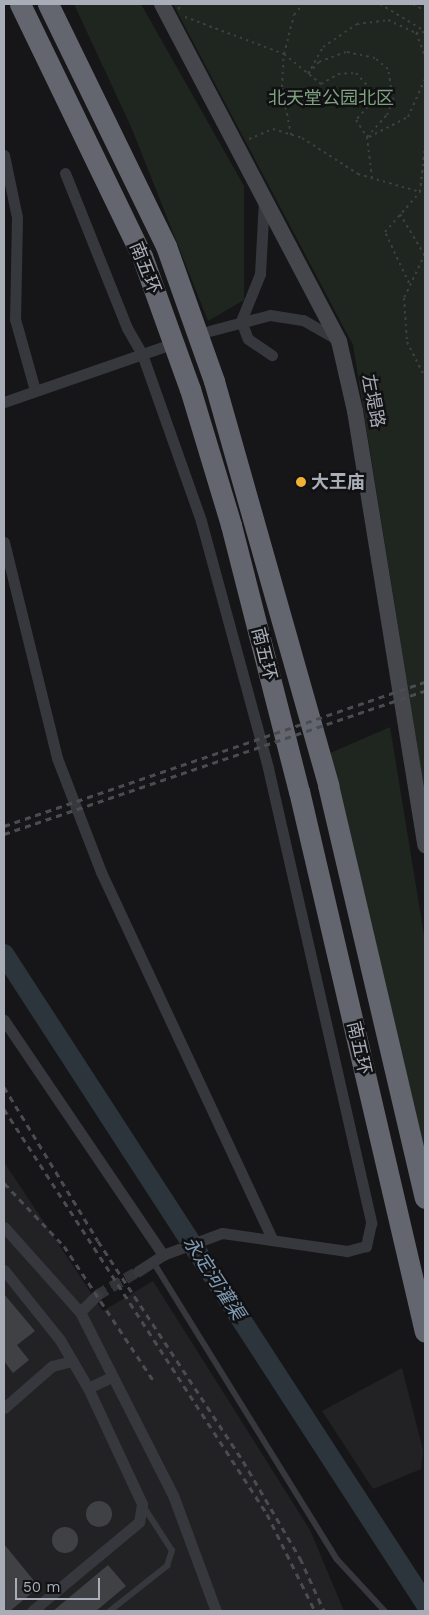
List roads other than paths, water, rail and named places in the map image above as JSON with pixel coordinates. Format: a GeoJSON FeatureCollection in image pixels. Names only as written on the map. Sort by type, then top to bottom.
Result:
{"type":"FeatureCollection","features":[{"type":"Feature","properties":{"kind":"highway","name":"南五环"},"geometry":{"type":"LineString","coordinates":[[20,4],[142,256],[209,452],[300,791],[425,1332]]}},
{"type":"Feature","properties":{"kind":"highway","name":"南五环"},"geometry":{"type":"LineString","coordinates":[[48,4],[166,246],[214,381],[328,785],[425,1198]]}},
{"type":"Feature","properties":{"kind":"main road","name":"左堤路"},"geometry":{"type":"LineString","coordinates":[[164,8],[264,193],[339,341],[355,411],[425,845]]}},
{"type":"Feature","properties":{"kind":"street"},"geometry":{"type":"LineString","coordinates":[[4,155],[16,217],[15,319],[35,390]]}},
{"type":"Feature","properties":{"kind":"street"},"geometry":{"type":"LineString","coordinates":[[65,173],[126,328],[142,354],[201,522],[268,768],[371,1223],[366,1246],[348,1251],[318,1250],[271,1237],[210,1235],[160,1257],[138,1271]]}},
{"type":"Feature","properties":{"kind":"street"},"geometry":{"type":"LineString","coordinates":[[264,193],[260,274],[241,321],[248,339],[272,355]]}},
{"type":"Feature","properties":{"kind":"street"},"geometry":{"type":"LineString","coordinates":[[209,331],[241,321],[285,316],[320,328],[339,341]]}},
{"type":"Feature","properties":{"kind":"street"},"geometry":{"type":"LineString","coordinates":[[4,402],[164,346]]}},
{"type":"Feature","properties":{"kind":"street"},"geometry":{"type":"LineString","coordinates":[[4,542],[57,758],[101,872],[271,1237]]}},
{"type":"Feature","properties":{"kind":"street"},"geometry":{"type":"LineString","coordinates":[[4,1020],[160,1257]]}},
{"type":"Feature","properties":{"kind":"street"},"geometry":{"type":"LineString","coordinates":[[4,1227],[80,1312],[173,1495],[216,1611]]}},
{"type":"Feature","properties":{"kind":"street"},"geometry":{"type":"LineString","coordinates":[[4,1270],[72,1361],[88,1388],[142,1504],[139,1522],[32,1611]]}},
{"type":"Feature","properties":{"kind":"street"},"geometry":{"type":"LineString","coordinates":[[80,1312],[97,1295]]}},
{"type":"Feature","properties":{"kind":"street"},"geometry":{"type":"LineString","coordinates":[[4,1408],[52,1366],[72,1361]]}},
{"type":"Feature","properties":{"kind":"street"},"geometry":{"type":"LineString","coordinates":[[88,1388],[112,1377]]}},
{"type":"Feature","properties":{"kind":"lane"},"geometry":{"type":"LineString","coordinates":[[160,1257],[337,1560],[386,1611]]}},
{"type":"Feature","properties":{"kind":"lane"},"geometry":{"type":"LineString","coordinates":[[110,1611],[167,1566],[172,1551],[142,1504]]}},
{"type":"Feature","properties":{"kind":"waterway","name":"永定河灌渠"},"geometry":{"type":"LineString","coordinates":[[4,954],[425,1603]]}},
{"type":"Feature","properties":{"kind":"tunnel"},"geometry":{"type":"LineString","coordinates":[[97,1295],[138,1271]]}},
{"type":"Feature","properties":{"kind":"railway"},"geometry":{"type":"LineString","coordinates":[[4,826],[425,682]]}},
{"type":"Feature","properties":{"kind":"railway"},"geometry":{"type":"LineString","coordinates":[[4,834],[425,691]]}},
{"type":"Feature","properties":{"kind":"railway"},"geometry":{"type":"LineString","coordinates":[[4,1087],[98,1241],[243,1461],[300,1558],[324,1611]]}},
{"type":"Feature","properties":{"kind":"railway"},"geometry":{"type":"LineString","coordinates":[[4,1109],[267,1514],[315,1611]]}},
{"type":"Feature","properties":{"kind":"railway"},"geometry":{"type":"LineString","coordinates":[[4,1183],[64,1246],[155,1383]]}},
{"type":"Feature","properties":{"kind":"place","name":"大王庙"},"geometry":{"type":"Point","coordinates":[301,482]}},
{"type":"Feature","properties":{"kind":"park label","name":"北天堂公园北区"},"geometry":{"type":"Point","coordinates":[331,98]}}]}
